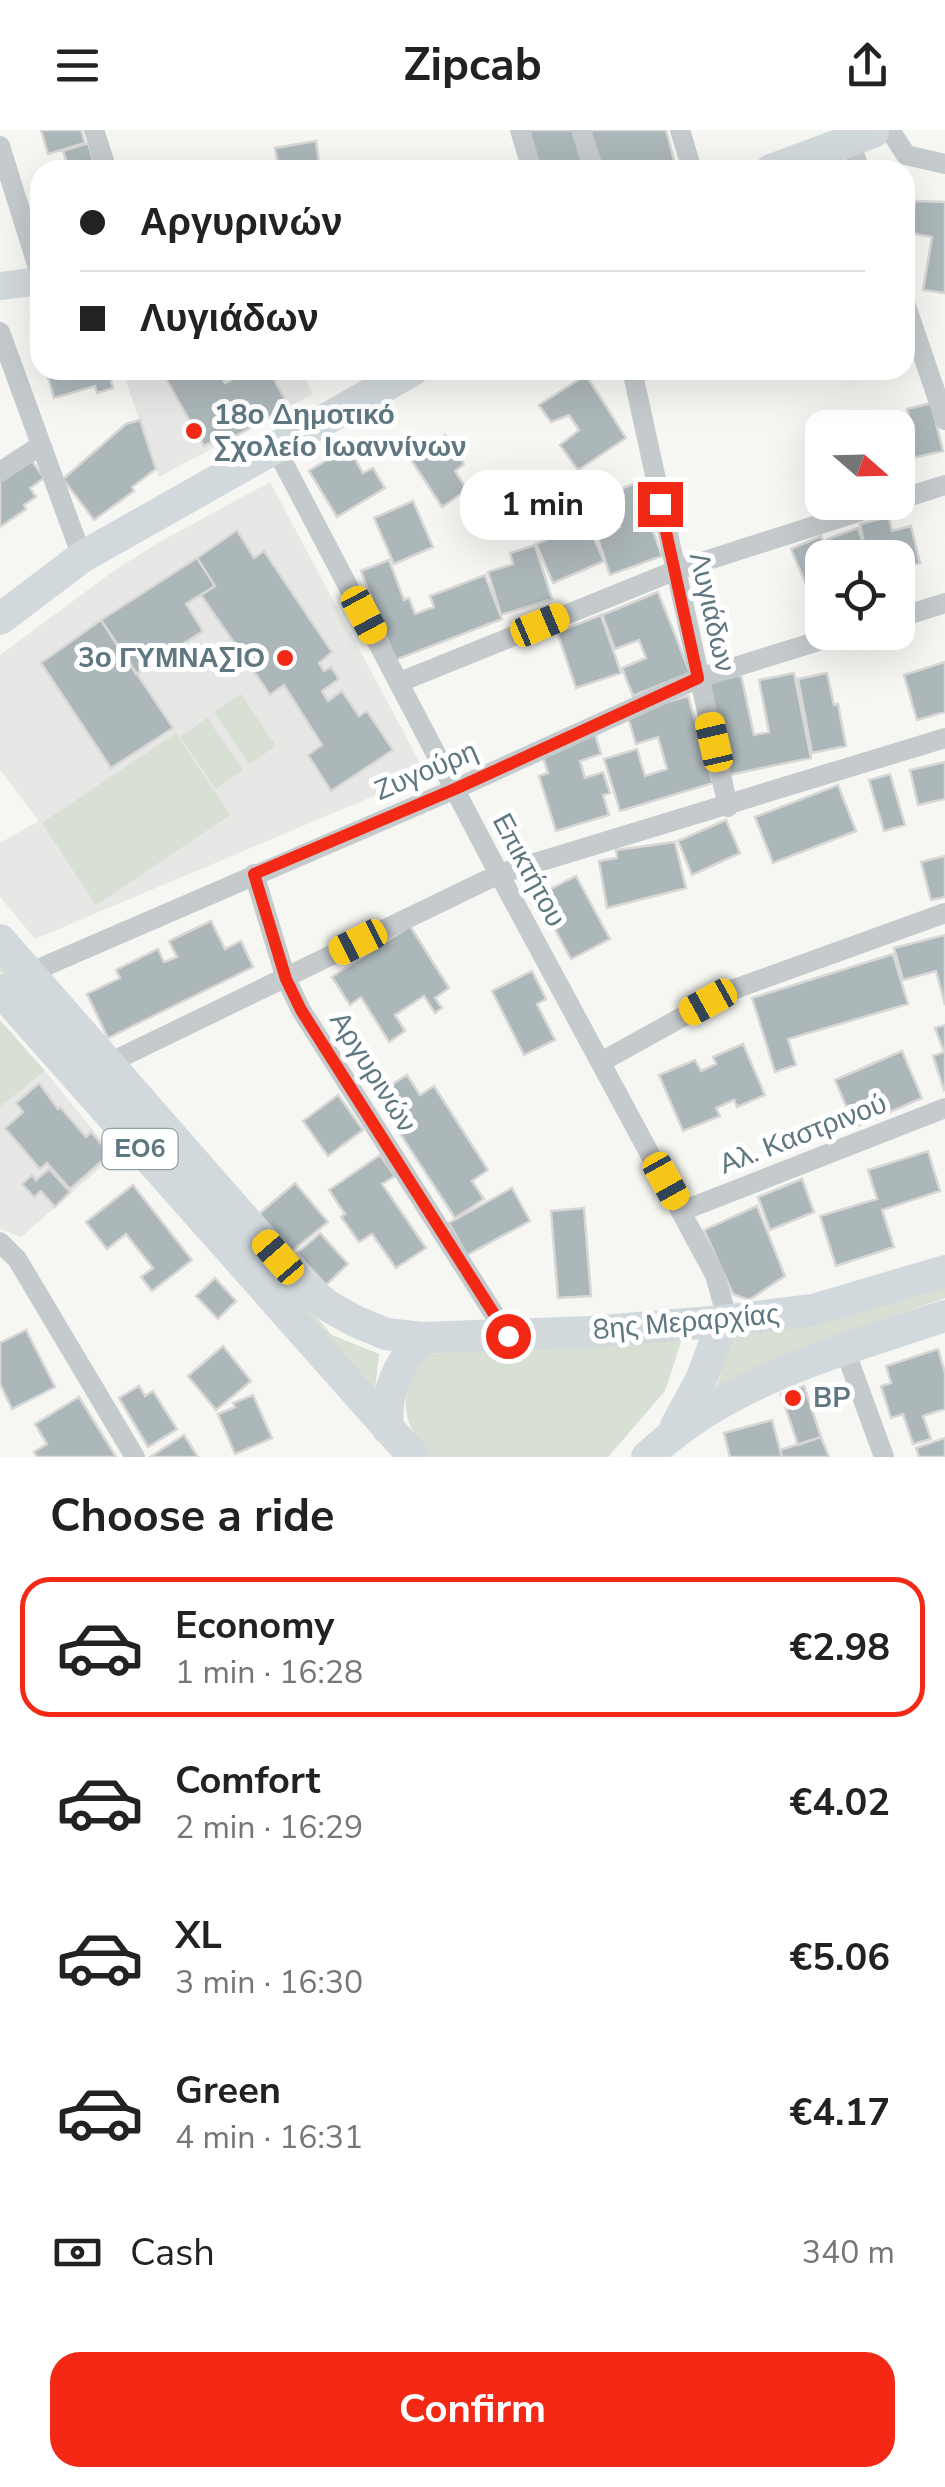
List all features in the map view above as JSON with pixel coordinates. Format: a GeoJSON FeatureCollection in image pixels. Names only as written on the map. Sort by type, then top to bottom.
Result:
{"type":"FeatureCollection","features":[{"type":"Feature","properties":{"kind":"main road"},"geometry":{"type":"LineString","coordinates":[[803,160],[851,145]]}},
{"type":"Feature","properties":{"kind":"main road"},"geometry":{"type":"LineString","coordinates":[[0,286],[30,280]]}},
{"type":"Feature","properties":{"kind":"main road"},"geometry":{"type":"LineString","coordinates":[[0,619],[82,556],[395,380]]}},
{"type":"Feature","properties":{"kind":"main road","name":"ΕΟ6"},"geometry":{"type":"LineString","coordinates":[[0,940],[302,1285],[355,1321],[386,1334],[422,1338]]}},
{"type":"Feature","properties":{"kind":"main road","name":"ΕΟ6"},"geometry":{"type":"LineString","coordinates":[[0,990],[414,1457]]}},
{"type":"Feature","properties":{"kind":"main road","name":"8ης Μεραρχίας"},"geometry":{"type":"LineString","coordinates":[[422,1338],[723,1321],[821,1308],[945,1271]]}},
{"type":"Feature","properties":{"kind":"main road","name":"8ης Μεραρχίας"},"geometry":{"type":"LineString","coordinates":[[658,1447],[757,1382],[945,1316]]}},
{"type":"Feature","properties":{"kind":"main road"},"geometry":{"type":"LineString","coordinates":[[658,1447],[701,1380],[723,1321]]}},
{"type":"Feature","properties":{"kind":"main road"},"geometry":{"type":"LineString","coordinates":[[388,1429],[386,1409],[391,1386],[422,1338]]}},
{"type":"Feature","properties":{"kind":"street"},"geometry":{"type":"LineString","coordinates":[[94,130],[103,160]]}},
{"type":"Feature","properties":{"kind":"street"},"geometry":{"type":"LineString","coordinates":[[520,130],[529,160]]}},
{"type":"Feature","properties":{"kind":"street"},"geometry":{"type":"LineString","coordinates":[[581,130],[591,160]]}},
{"type":"Feature","properties":{"kind":"street"},"geometry":{"type":"LineString","coordinates":[[680,130],[689,160]]}},
{"type":"Feature","properties":{"kind":"street"},"geometry":{"type":"LineString","coordinates":[[851,145],[945,164]]}},
{"type":"Feature","properties":{"kind":"street"},"geometry":{"type":"LineString","coordinates":[[0,146],[30,245]]}},
{"type":"Feature","properties":{"kind":"street"},"geometry":{"type":"LineString","coordinates":[[0,332],[82,556]]}},
{"type":"Feature","properties":{"kind":"street"},"geometry":{"type":"LineString","coordinates":[[915,332],[945,420]]}},
{"type":"Feature","properties":{"kind":"street","name":"Λυγιάδων"},"geometry":{"type":"LineString","coordinates":[[634,380],[728,807]]}},
{"type":"Feature","properties":{"kind":"street"},"geometry":{"type":"LineString","coordinates":[[0,472],[41,445]]}},
{"type":"Feature","properties":{"kind":"street","name":"Επικτήτου"},"geometry":{"type":"LineString","coordinates":[[275,446],[499,874],[682,1210],[715,1276],[724,1307],[723,1321]]}},
{"type":"Feature","properties":{"kind":"street"},"geometry":{"type":"LineString","coordinates":[[915,495],[945,485]]}},
{"type":"Feature","properties":{"kind":"street"},"geometry":{"type":"LineString","coordinates":[[400,682],[674,571],[833,520]]}},
{"type":"Feature","properties":{"kind":"street"},"geometry":{"type":"LineString","coordinates":[[915,613],[945,603]]}},
{"type":"Feature","properties":{"kind":"street","name":"Ζυγούρη"},"geometry":{"type":"LineString","coordinates":[[30,973],[455,789],[698,678],[805,645]]}},
{"type":"Feature","properties":{"kind":"street"},"geometry":{"type":"LineString","coordinates":[[109,1064],[499,874],[945,738]]}},
{"type":"Feature","properties":{"kind":"street","name":"Αργυρινών"},"geometry":{"type":"LineString","coordinates":[[254,874],[286,979],[301,1010],[508,1336]]}},
{"type":"Feature","properties":{"kind":"street"},"geometry":{"type":"LineString","coordinates":[[601,1062],[729,991],[945,914]]}},
{"type":"Feature","properties":{"kind":"street","name":"Αλ. Καστρινού"},"geometry":{"type":"LineString","coordinates":[[682,1210],[945,1108]]}},
{"type":"Feature","properties":{"kind":"street"},"geometry":{"type":"LineString","coordinates":[[0,1242],[17,1259],[135,1457]]}},
{"type":"Feature","properties":{"kind":"street"},"geometry":{"type":"LineString","coordinates":[[845,1350],[884,1457]]}},
{"type":"Feature","properties":{"kind":"shaded area","name":"18ο Δημοτικό Σχολείο Ιωαννίνων"},"geometry":{"type":"Polygon","coordinates":[[[125,380],[306,380],[313,394],[159,477],[125,380]]]}},
{"type":"Feature","properties":{"kind":"shaded area"},"geometry":{"type":"Polygon","coordinates":[[[270,482],[426,774],[35,939],[0,897],[0,843],[39,821],[0,770],[0,655],[115,570],[270,482]]]}},
{"type":"Feature","properties":{"kind":"shaded area"},"geometry":{"type":"Polygon","coordinates":[[[241,694],[276,746],[249,764],[214,712],[241,694]]]}},
{"type":"Feature","properties":{"kind":"shaded area"},"geometry":{"type":"Polygon","coordinates":[[[207,718],[243,770],[216,789],[180,737],[207,718]]]}},
{"type":"Feature","properties":{"kind":"shaded area"},"geometry":{"type":"Polygon","coordinates":[[[176,733],[230,815],[96,905],[42,823],[176,733]]]}},
{"type":"Feature","properties":{"kind":"shaded area"},"geometry":{"type":"Polygon","coordinates":[[[0,960],[332,1335],[379,1354],[374,1399],[0,971],[0,960]]]}},
{"type":"Feature","properties":{"kind":"shaded area"},"geometry":{"type":"Polygon","coordinates":[[[0,1020],[45,1071],[0,1107],[0,1020]]]}},
{"type":"Feature","properties":{"kind":"shaded area"},"geometry":{"type":"Polygon","coordinates":[[[45,1071],[114,1156],[21,1237],[0,1229],[0,1107],[45,1071]]]}},
{"type":"Feature","properties":{"kind":"shaded area"},"geometry":{"type":"Polygon","coordinates":[[[945,1283],[945,1298],[793,1352],[714,1395],[734,1331],[945,1283]]]}},
{"type":"Feature","properties":{"kind":"shaded area"},"geometry":{"type":"Polygon","coordinates":[[[682,1339],[665,1391],[608,1457],[430,1457],[408,1418],[407,1393],[429,1354],[682,1339]]]}},
{"type":"Feature","properties":{"kind":"building"},"geometry":{"type":"Polygon","coordinates":[[[41,130],[81,130],[85,143],[48,154],[41,130]]]}},
{"type":"Feature","properties":{"kind":"building"},"geometry":{"type":"Polygon","coordinates":[[[525,130],[576,130],[585,160],[533,160],[525,130]]]}},
{"type":"Feature","properties":{"kind":"building"},"geometry":{"type":"Polygon","coordinates":[[[589,130],[666,130],[674,160],[597,160],[589,130]]]}},
{"type":"Feature","properties":{"kind":"building"},"geometry":{"type":"Polygon","coordinates":[[[316,141],[319,160],[277,160],[275,148],[316,141]]]}},
{"type":"Feature","properties":{"kind":"building"},"geometry":{"type":"Polygon","coordinates":[[[88,143],[93,160],[66,160],[63,151],[88,143]]]}},
{"type":"Feature","properties":{"kind":"building"},"geometry":{"type":"Polygon","coordinates":[[[915,201],[945,202],[945,293],[923,290],[932,237],[915,234],[915,201]]]}},
{"type":"Feature","properties":{"kind":"building"},"geometry":{"type":"Polygon","coordinates":[[[49,380],[111,380],[113,388],[97,393],[95,386],[54,398],[49,380]]]}},
{"type":"Feature","properties":{"kind":"building"},"geometry":{"type":"Polygon","coordinates":[[[167,380],[274,380],[289,407],[226,441],[223,436],[204,446],[167,380]]]}},
{"type":"Feature","properties":{"kind":"building"},"geometry":{"type":"Polygon","coordinates":[[[578,380],[589,380],[626,438],[578,470],[560,445],[579,430],[569,415],[551,422],[539,405],[578,380]]]}},
{"type":"Feature","properties":{"kind":"building"},"geometry":{"type":"Polygon","coordinates":[[[931,403],[943,451],[915,458],[915,410],[907,409],[931,403]]]}},
{"type":"Feature","properties":{"kind":"building"},"geometry":{"type":"Polygon","coordinates":[[[140,420],[156,469],[132,487],[134,491],[94,520],[63,479],[126,424],[140,420]]]}},
{"type":"Feature","properties":{"kind":"building"},"geometry":{"type":"Polygon","coordinates":[[[445,435],[464,464],[455,471],[467,490],[442,507],[410,458],[445,435]]]}},
{"type":"Feature","properties":{"kind":"building"},"geometry":{"type":"Polygon","coordinates":[[[348,447],[363,473],[373,468],[385,488],[337,517],[309,471],[348,447]]]}},
{"type":"Feature","properties":{"kind":"building"},"geometry":{"type":"Polygon","coordinates":[[[29,457],[44,478],[30,488],[36,497],[24,505],[26,509],[0,527],[0,477],[29,457]]]}},
{"type":"Feature","properties":{"kind":"building"},"geometry":{"type":"Polygon","coordinates":[[[636,483],[662,556],[610,575],[597,536],[620,527],[608,494],[636,483]]]}},
{"type":"Feature","properties":{"kind":"building"},"geometry":{"type":"Polygon","coordinates":[[[413,501],[433,547],[394,564],[374,518],[413,501]]]}},
{"type":"Feature","properties":{"kind":"building"},"geometry":{"type":"Polygon","coordinates":[[[890,520],[892,531],[911,526],[914,540],[863,540],[860,524],[890,520]]]}},
{"type":"Feature","properties":{"kind":"building"},"geometry":{"type":"Polygon","coordinates":[[[587,522],[604,561],[553,583],[536,544],[587,522]]]}},
{"type":"Feature","properties":{"kind":"building"},"geometry":{"type":"Polygon","coordinates":[[[858,528],[862,540],[827,540],[858,528]]]}},
{"type":"Feature","properties":{"kind":"building","name":"3ο ΓΥΜΝΑΣΙΟ"},"geometry":{"type":"Polygon","coordinates":[[[237,530],[254,558],[264,551],[332,652],[319,663],[324,671],[331,667],[339,679],[322,691],[328,701],[342,691],[359,716],[367,711],[393,750],[331,791],[308,755],[322,745],[284,685],[270,695],[201,595],[215,586],[197,558],[237,530]]]}},
{"type":"Feature","properties":{"kind":"building"},"geometry":{"type":"Polygon","coordinates":[[[805,543],[805,582],[791,549],[805,543]]]}},
{"type":"Feature","properties":{"kind":"building"},"geometry":{"type":"Polygon","coordinates":[[[535,545],[552,599],[501,615],[488,572],[513,564],[510,553],[535,545]]]}},
{"type":"Feature","properties":{"kind":"building"},"geometry":{"type":"Polygon","coordinates":[[[197,558],[215,586],[186,604],[203,631],[136,674],[101,620],[197,558]]]}},
{"type":"Feature","properties":{"kind":"building"},"geometry":{"type":"Polygon","coordinates":[[[389,560],[404,600],[409,598],[415,614],[434,607],[430,596],[485,575],[502,619],[395,660],[361,571],[389,560]]]}},
{"type":"Feature","properties":{"kind":"building"},"geometry":{"type":"Polygon","coordinates":[[[658,592],[690,673],[633,696],[622,668],[646,658],[639,640],[615,649],[602,615],[658,592]]]}},
{"type":"Feature","properties":{"kind":"building"},"geometry":{"type":"Polygon","coordinates":[[[601,615],[621,673],[576,688],[557,632],[601,615]]]}},
{"type":"Feature","properties":{"kind":"building"},"geometry":{"type":"Polygon","coordinates":[[[101,620],[173,728],[111,768],[41,663],[101,620]]]}},
{"type":"Feature","properties":{"kind":"building"},"geometry":{"type":"Polygon","coordinates":[[[945,662],[945,712],[917,720],[904,675],[945,662]]]}},
{"type":"Feature","properties":{"kind":"building"},"geometry":{"type":"Polygon","coordinates":[[[794,673],[811,758],[728,775],[709,682],[741,675],[754,735],[769,732],[759,680],[794,673]]]}},
{"type":"Feature","properties":{"kind":"building"},"geometry":{"type":"Polygon","coordinates":[[[827,673],[846,746],[812,753],[798,679],[827,673]]]}},
{"type":"Feature","properties":{"kind":"building"},"geometry":{"type":"Polygon","coordinates":[[[688,696],[713,783],[620,811],[604,759],[637,749],[645,776],[667,769],[658,737],[636,744],[627,714],[688,696]]]}},
{"type":"Feature","properties":{"kind":"building"},"geometry":{"type":"Polygon","coordinates":[[[595,734],[601,754],[580,761],[585,778],[603,772],[610,793],[603,795],[609,815],[556,831],[539,776],[548,773],[541,751],[595,734]]]}},
{"type":"Feature","properties":{"kind":"building"},"geometry":{"type":"Polygon","coordinates":[[[945,762],[945,799],[918,805],[910,770],[945,762]]]}},
{"type":"Feature","properties":{"kind":"building"},"geometry":{"type":"Polygon","coordinates":[[[890,774],[905,825],[884,831],[869,780],[890,774]]]}},
{"type":"Feature","properties":{"kind":"building"},"geometry":{"type":"Polygon","coordinates":[[[838,785],[856,831],[773,863],[755,817],[838,785]]]}},
{"type":"Feature","properties":{"kind":"building"},"geometry":{"type":"Polygon","coordinates":[[[726,820],[740,853],[692,875],[678,841],[726,820]]]}},
{"type":"Feature","properties":{"kind":"building"},"geometry":{"type":"Polygon","coordinates":[[[675,842],[686,888],[607,908],[599,861],[617,858],[616,850],[675,842]]]}},
{"type":"Feature","properties":{"kind":"building"},"geometry":{"type":"Polygon","coordinates":[[[945,856],[945,897],[931,900],[921,862],[945,856]]]}},
{"type":"Feature","properties":{"kind":"building"},"geometry":{"type":"Polygon","coordinates":[[[576,876],[610,939],[571,959],[537,896],[576,876]]]}},
{"type":"Feature","properties":{"kind":"building"},"geometry":{"type":"Polygon","coordinates":[[[211,921],[225,949],[241,941],[253,967],[108,1038],[87,994],[120,978],[116,970],[158,949],[164,962],[177,957],[169,941],[211,921]]]}},
{"type":"Feature","properties":{"kind":"building"},"geometry":{"type":"Polygon","coordinates":[[[410,926],[449,988],[435,998],[442,1008],[435,1013],[424,996],[395,1015],[405,1031],[389,1042],[361,997],[350,1005],[332,977],[410,926]]]}},
{"type":"Feature","properties":{"kind":"building"},"geometry":{"type":"Polygon","coordinates":[[[945,935],[945,1005],[936,971],[903,980],[894,948],[945,935]]]}},
{"type":"Feature","properties":{"kind":"building"},"geometry":{"type":"Polygon","coordinates":[[[893,954],[908,1004],[788,1039],[796,1065],[775,1072],[752,998],[893,954]]]}},
{"type":"Feature","properties":{"kind":"building"},"geometry":{"type":"Polygon","coordinates":[[[532,971],[546,999],[537,1004],[555,1040],[524,1055],[492,991],[532,971]]]}},
{"type":"Feature","properties":{"kind":"building"},"geometry":{"type":"Polygon","coordinates":[[[945,1025],[944,1090],[933,1056],[944,1052],[935,1028],[945,1025]]]}},
{"type":"Feature","properties":{"kind":"building"},"geometry":{"type":"Polygon","coordinates":[[[743,1044],[765,1095],[737,1107],[734,1100],[716,1108],[720,1116],[683,1131],[659,1075],[695,1060],[701,1071],[716,1064],[713,1057],[743,1044]]]}},
{"type":"Feature","properties":{"kind":"building"},"geometry":{"type":"Polygon","coordinates":[[[902,1051],[922,1098],[855,1127],[835,1080],[902,1051]]]}},
{"type":"Feature","properties":{"kind":"building"},"geometry":{"type":"Polygon","coordinates":[[[407,1075],[420,1095],[434,1086],[488,1170],[472,1181],[484,1199],[455,1218],[375,1095],[407,1075]]]}},
{"type":"Feature","properties":{"kind":"building"},"geometry":{"type":"Polygon","coordinates":[[[39,1083],[86,1137],[91,1132],[110,1154],[70,1189],[47,1163],[40,1169],[5,1128],[23,1112],[16,1103],[39,1083]]]}},
{"type":"Feature","properties":{"kind":"building"},"geometry":{"type":"Polygon","coordinates":[[[338,1095],[363,1130],[328,1156],[303,1121],[338,1095]]]}},
{"type":"Feature","properties":{"kind":"building"},"geometry":{"type":"Polygon","coordinates":[[[928,1151],[940,1191],[882,1210],[894,1247],[836,1266],[820,1216],[877,1199],[868,1170],[928,1151]]]}},
{"type":"Feature","properties":{"kind":"building"},"geometry":{"type":"Polygon","coordinates":[[[380,1155],[395,1176],[382,1184],[426,1248],[396,1268],[372,1234],[359,1242],[341,1217],[345,1214],[329,1190],[380,1155]]]}},
{"type":"Feature","properties":{"kind":"building"},"geometry":{"type":"Polygon","coordinates":[[[49,1169],[70,1192],[55,1207],[41,1191],[34,1197],[22,1184],[32,1175],[36,1180],[49,1169]]]}},
{"type":"Feature","properties":{"kind":"building"},"geometry":{"type":"Polygon","coordinates":[[[802,1179],[814,1212],[770,1230],[758,1197],[802,1179]]]}},
{"type":"Feature","properties":{"kind":"building"},"geometry":{"type":"Polygon","coordinates":[[[295,1183],[328,1222],[291,1252],[259,1214],[295,1183]]]}},
{"type":"Feature","properties":{"kind":"building"},"geometry":{"type":"Polygon","coordinates":[[[133,1185],[192,1260],[152,1291],[141,1277],[153,1268],[126,1234],[107,1249],[86,1222],[133,1185]]]}},
{"type":"Feature","properties":{"kind":"building"},"geometry":{"type":"Polygon","coordinates":[[[512,1188],[530,1221],[467,1255],[449,1223],[512,1188]]]}},
{"type":"Feature","properties":{"kind":"building"},"geometry":{"type":"Polygon","coordinates":[[[757,1206],[785,1276],[749,1300],[733,1294],[704,1230],[757,1206]]]}},
{"type":"Feature","properties":{"kind":"building"},"geometry":{"type":"Polygon","coordinates":[[[584,1208],[591,1296],[558,1298],[551,1211],[584,1208]]]}},
{"type":"Feature","properties":{"kind":"building"},"geometry":{"type":"Polygon","coordinates":[[[320,1233],[348,1264],[326,1285],[297,1253],[320,1233]]]}},
{"type":"Feature","properties":{"kind":"building"},"geometry":{"type":"Polygon","coordinates":[[[215,1278],[236,1301],[218,1319],[196,1296],[215,1278]]]}},
{"type":"Feature","properties":{"kind":"building"},"geometry":{"type":"Polygon","coordinates":[[[26,1330],[55,1387],[12,1409],[0,1384],[0,1343],[26,1330]]]}},
{"type":"Feature","properties":{"kind":"building"},"geometry":{"type":"Polygon","coordinates":[[[223,1346],[251,1381],[216,1410],[188,1376],[223,1346]]]}},
{"type":"Feature","properties":{"kind":"building"},"geometry":{"type":"Polygon","coordinates":[[[938,1349],[945,1373],[945,1409],[923,1416],[931,1439],[913,1444],[903,1414],[891,1418],[881,1386],[891,1383],[886,1366],[938,1349]]]}},
{"type":"Feature","properties":{"kind":"building"},"geometry":{"type":"Polygon","coordinates":[[[139,1386],[145,1396],[153,1391],[177,1429],[148,1447],[119,1398],[139,1386]]]}},
{"type":"Feature","properties":{"kind":"building"},"geometry":{"type":"Polygon","coordinates":[[[804,1386],[821,1437],[798,1445],[781,1394],[804,1386]]]}},
{"type":"Feature","properties":{"kind":"building"},"geometry":{"type":"Polygon","coordinates":[[[253,1395],[272,1438],[235,1454],[218,1414],[253,1395]]]}},
{"type":"Feature","properties":{"kind":"building"},"geometry":{"type":"Polygon","coordinates":[[[79,1397],[116,1457],[37,1457],[34,1452],[47,1444],[35,1424],[79,1397]]]}},
{"type":"Feature","properties":{"kind":"building"},"geometry":{"type":"Polygon","coordinates":[[[772,1420],[782,1457],[730,1457],[724,1433],[772,1420]]]}},
{"type":"Feature","properties":{"kind":"building"},"geometry":{"type":"Polygon","coordinates":[[[184,1435],[198,1457],[150,1457],[184,1435]]]}},
{"type":"Feature","properties":{"kind":"building"},"geometry":{"type":"Polygon","coordinates":[[[821,1437],[829,1457],[782,1457],[780,1450],[821,1437]]]}},
{"type":"Feature","properties":{"kind":"building"},"geometry":{"type":"Polygon","coordinates":[[[945,1438],[945,1457],[919,1457],[916,1448],[945,1438]]]}},
{"type":"Feature","properties":{"kind":"place","name":"18ο Δημοτικό Σχολείο Ιωαννίνων"},"geometry":{"type":"Point","coordinates":[194,431]}},
{"type":"Feature","properties":{"kind":"place","name":"3ο ΓΥΜΝΑΣΙΟ"},"geometry":{"type":"Point","coordinates":[285,658]}},
{"type":"Feature","properties":{"kind":"place","name":"BP"},"geometry":{"type":"Point","coordinates":[793,1398]}},
{"type":"Feature","properties":{"kind":"route"},"geometry":{"type":"LineString","coordinates":[[508,1336],[301,1010],[286,979],[254,874],[455,789],[698,678],[660,504]]}}]}
